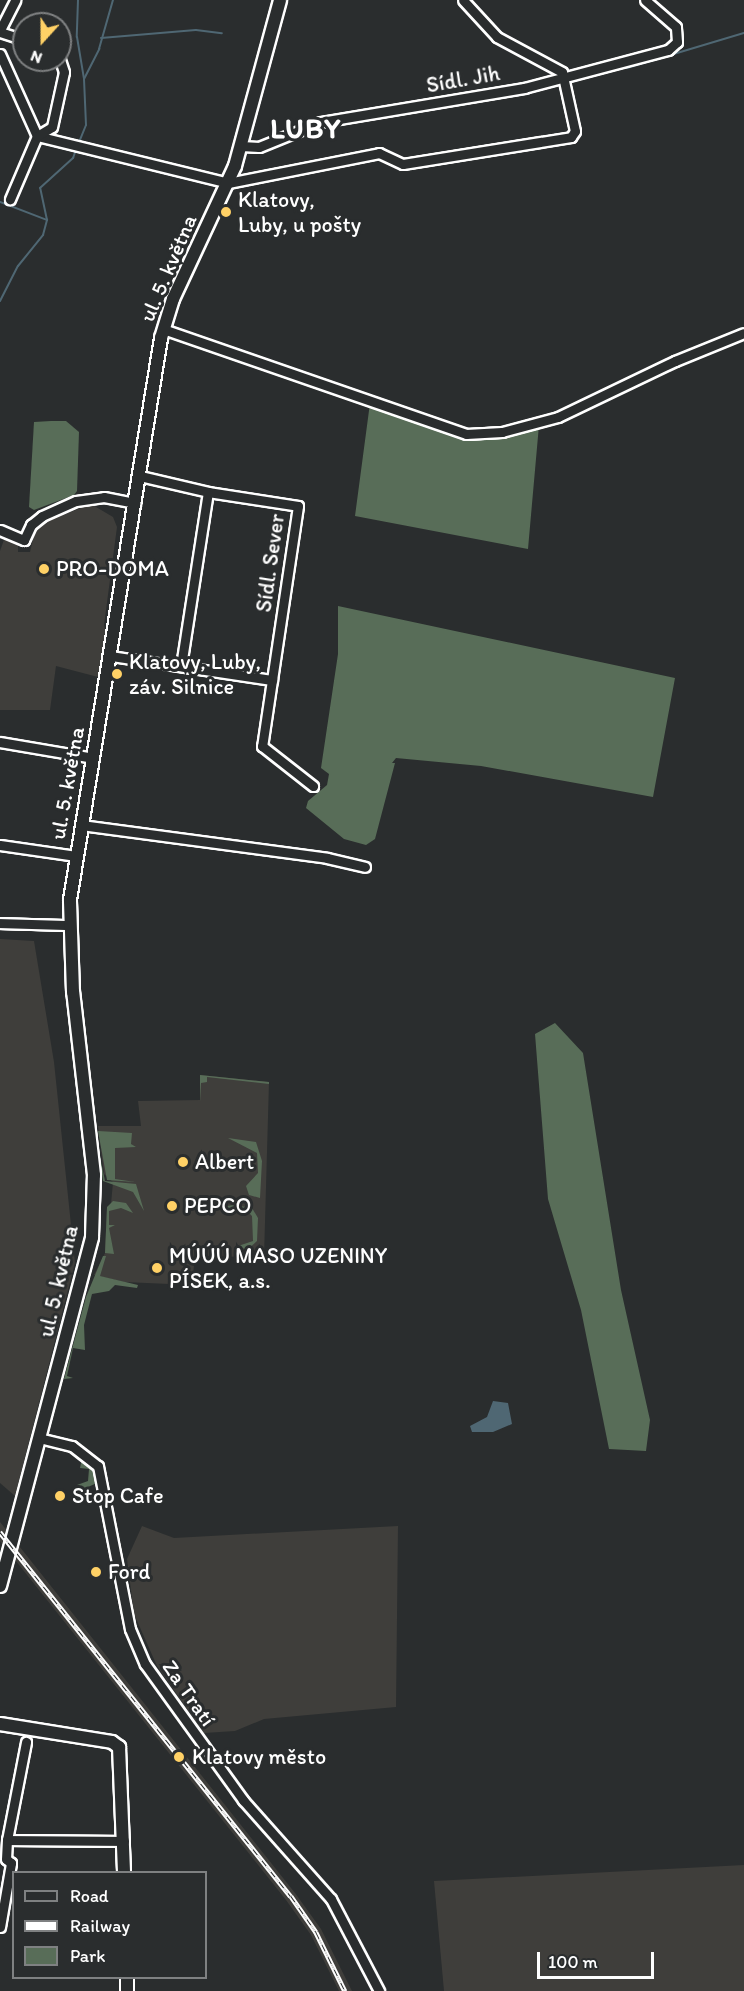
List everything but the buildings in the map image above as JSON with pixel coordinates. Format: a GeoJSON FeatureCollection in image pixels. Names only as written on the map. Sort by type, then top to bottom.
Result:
{"type":"FeatureCollection","features":[{"type":"Feature","properties":{"kind":"street"},"geometry":{"type":"LineString","coordinates":[[0,31],[15,0]]}},
{"type":"Feature","properties":{"kind":"street","name":"ul. 5. května"},"geometry":{"type":"LineString","coordinates":[[0,1586],[87,1266],[93,1225],[92,1153],[69,926],[76,856],[111,656],[163,329],[173,299],[228,183],[241,146],[280,0]]}},
{"type":"Feature","properties":{"kind":"street","name":"Sídl. Jih"},"geometry":{"type":"LineString","coordinates":[[463,0],[497,37],[550,63],[565,77]]}},
{"type":"Feature","properties":{"kind":"street"},"geometry":{"type":"LineString","coordinates":[[0,54],[37,136],[92,152],[228,183],[379,153],[403,164],[568,138],[575,130],[565,77],[673,47],[678,37],[676,27],[645,0]]}},
{"type":"Feature","properties":{"kind":"street"},"geometry":{"type":"LineString","coordinates":[[10,199],[37,136],[52,127],[64,72]]}},
{"type":"Feature","properties":{"kind":"street","name":"Sídl. Jih"},"geometry":{"type":"LineString","coordinates":[[241,146],[259,147],[321,122],[477,98],[565,77]]}},
{"type":"Feature","properties":{"kind":"street"},"geometry":{"type":"LineString","coordinates":[[163,329],[466,434],[502,432],[558,417],[675,361],[744,333]]}},
{"type":"Feature","properties":{"kind":"street","name":"Sídl. Sever"},"geometry":{"type":"LineString","coordinates":[[140,476],[208,492],[298,506],[262,746],[313,786]]}},
{"type":"Feature","properties":{"kind":"street"},"geometry":{"type":"LineString","coordinates":[[181,666],[208,492]]}},
{"type":"Feature","properties":{"kind":"street"},"geometry":{"type":"LineString","coordinates":[[0,530],[24,540],[31,525],[42,516],[76,501],[104,497],[135,503]]}},
{"type":"Feature","properties":{"kind":"street"},"geometry":{"type":"LineString","coordinates":[[111,656],[272,680]]}},
{"type":"Feature","properties":{"kind":"street"},"geometry":{"type":"LineString","coordinates":[[0,742],[94,758]]}},
{"type":"Feature","properties":{"kind":"street"},"geometry":{"type":"LineString","coordinates":[[81,825],[327,858],[365,867]]}},
{"type":"Feature","properties":{"kind":"street"},"geometry":{"type":"LineString","coordinates":[[0,845],[76,856]]}},
{"type":"Feature","properties":{"kind":"street"},"geometry":{"type":"LineString","coordinates":[[0,923],[69,926]]}},
{"type":"Feature","properties":{"kind":"street","name":"Za Tratí"},"geometry":{"type":"LineString","coordinates":[[39,1438],[72,1446],[98,1466],[128,1621],[145,1664],[243,1800],[331,1899],[379,1991]]}},
{"type":"Feature","properties":{"kind":"street"},"geometry":{"type":"LineString","coordinates":[[0,1724],[116,1743],[120,1752],[124,1871]]}},
{"type":"Feature","properties":{"kind":"street"},"geometry":{"type":"LineString","coordinates":[[0,1927],[11,1863],[6,1859],[7,1840],[26,1742]]}},
{"type":"Feature","properties":{"kind":"street"},"geometry":{"type":"LineString","coordinates":[[7,1840],[124,1841]]}},
{"type":"Feature","properties":{"kind":"shaded area"},"geometry":{"type":"Polygon","coordinates":[[[91,504],[113,517],[117,527],[104,625],[107,637],[98,677],[56,666],[50,710],[0,710],[0,551],[6,534],[18,539],[18,552],[30,552],[35,531],[43,523],[91,504]]]}},
{"type":"Feature","properties":{"kind":"shaded area"},"geometry":{"type":"Polygon","coordinates":[[[0,939],[34,941],[54,1062],[75,1263],[15,1496],[0,1483],[0,939]]]}},
{"type":"Feature","properties":{"kind":"shaded area"},"geometry":{"type":"Polygon","coordinates":[[[200,1075],[269,1082],[264,1257],[195,1256],[192,1285],[124,1282],[94,1275],[105,1253],[107,1207],[111,1204],[113,1182],[104,1174],[98,1126],[141,1126],[138,1101],[200,1100],[200,1075]]]}},
{"type":"Feature","properties":{"kind":"shaded area"},"geometry":{"type":"Polygon","coordinates":[[[0,1522],[295,1893],[321,1929],[352,1991],[339,1991],[311,1935],[286,1900],[0,1541],[0,1522]]]}},
{"type":"Feature","properties":{"kind":"shaded area"},"geometry":{"type":"Polygon","coordinates":[[[142,1526],[174,1538],[398,1526],[396,1707],[264,1719],[235,1731],[204,1733],[157,1666],[134,1614],[127,1559],[142,1526]]]}},
{"type":"Feature","properties":{"kind":"shaded area"},"geometry":{"type":"Polygon","coordinates":[[[744,1865],[744,1991],[444,1991],[434,1881],[744,1865]]]}},
{"type":"Feature","properties":{"kind":"green space"},"geometry":{"type":"Polygon","coordinates":[[[370,403],[448,431],[539,425],[528,549],[355,516],[370,403]]]}},
{"type":"Feature","properties":{"kind":"green space"},"geometry":{"type":"Polygon","coordinates":[[[66,421],[79,432],[77,491],[74,495],[34,510],[29,507],[34,422],[66,421]]]}},
{"type":"Feature","properties":{"kind":"green space"},"geometry":{"type":"Polygon","coordinates":[[[338,606],[675,678],[653,797],[481,766],[396,758],[392,763],[395,763],[375,839],[366,845],[344,839],[306,808],[308,801],[327,785],[329,774],[321,768],[338,654],[338,606]]]}},
{"type":"Feature","properties":{"kind":"green space"},"geometry":{"type":"Polygon","coordinates":[[[555,1023],[583,1053],[621,1290],[650,1420],[646,1451],[609,1449],[581,1310],[548,1199],[535,1034],[555,1023]]]}},
{"type":"Feature","properties":{"kind":"green space"},"geometry":{"type":"Polygon","coordinates":[[[200,1075],[269,1082],[269,1084],[207,1077],[207,1082],[201,1083],[200,1102],[200,1075]]]}},
{"type":"Feature","properties":{"kind":"green space"},"geometry":{"type":"Polygon","coordinates":[[[98,1131],[132,1133],[131,1144],[136,1147],[115,1148],[115,1179],[135,1182],[107,1180],[98,1131]]]}},
{"type":"Feature","properties":{"kind":"green space"},"geometry":{"type":"Polygon","coordinates":[[[228,1138],[256,1142],[262,1161],[260,1198],[249,1195],[246,1186],[258,1173],[257,1153],[228,1138]]]}},
{"type":"Feature","properties":{"kind":"green space"},"geometry":{"type":"Polygon","coordinates":[[[98,1147],[105,1181],[136,1184],[144,1211],[133,1192],[103,1181],[98,1147]]]}},
{"type":"Feature","properties":{"kind":"green space"},"geometry":{"type":"Polygon","coordinates":[[[113,1201],[126,1203],[133,1213],[121,1208],[109,1211],[109,1225],[115,1225],[109,1228],[114,1254],[105,1253],[107,1207],[113,1201]]]}},
{"type":"Feature","properties":{"kind":"green space"},"geometry":{"type":"Polygon","coordinates":[[[227,1206],[252,1208],[258,1218],[257,1241],[247,1250],[238,1246],[253,1241],[252,1216],[245,1209],[223,1214],[227,1206]]]}},
{"type":"Feature","properties":{"kind":"green space"},"geometry":{"type":"Polygon","coordinates":[[[103,1256],[106,1256],[100,1276],[138,1285],[137,1288],[115,1285],[109,1291],[92,1294],[84,1325],[85,1350],[73,1348],[67,1376],[73,1378],[64,1379],[86,1297],[103,1256]]]}},
{"type":"Feature","properties":{"kind":"green space"},"geometry":{"type":"Polygon","coordinates":[[[82,1458],[95,1469],[97,1483],[81,1490],[77,1485],[88,1481],[89,1469],[80,1468],[82,1458]]]}},
{"type":"Feature","properties":{"kind":"water"},"geometry":{"type":"Polygon","coordinates":[[[493,1401],[508,1403],[512,1424],[493,1432],[472,1432],[470,1426],[487,1417],[493,1401]]]}},
{"type":"Feature","properties":{"kind":"waterway"},"geometry":{"type":"LineString","coordinates":[[78,0],[77,37],[84,79],[86,125],[79,142]]}},
{"type":"Feature","properties":{"kind":"waterway"},"geometry":{"type":"LineString","coordinates":[[84,79],[99,49],[113,0]]}},
{"type":"Feature","properties":{"kind":"waterway"},"geometry":{"type":"LineString","coordinates":[[101,38],[196,30],[222,33]]}},
{"type":"Feature","properties":{"kind":"waterway"},"geometry":{"type":"LineString","coordinates":[[627,68],[744,33]]}},
{"type":"Feature","properties":{"kind":"waterway"},"geometry":{"type":"LineString","coordinates":[[0,301],[18,266],[43,235],[47,220],[40,188],[73,158],[77,147]]}},
{"type":"Feature","properties":{"kind":"waterway"},"geometry":{"type":"LineString","coordinates":[[0,202],[47,220]]}},
{"type":"Feature","properties":{"kind":"railway"},"geometry":{"type":"LineString","coordinates":[[0,1532],[291,1896],[316,1932],[345,1991]]}},
{"type":"Feature","properties":{"kind":"place","name":"Klatovy, Luby, u pošty"},"geometry":{"type":"Point","coordinates":[226,212]}},
{"type":"Feature","properties":{"kind":"place","name":"PRO-DOMA"},"geometry":{"type":"Point","coordinates":[44,569]}},
{"type":"Feature","properties":{"kind":"place","name":"Klatovy, Luby, záv. Silnice"},"geometry":{"type":"Point","coordinates":[117,674]}},
{"type":"Feature","properties":{"kind":"place","name":"Albert"},"geometry":{"type":"Point","coordinates":[183,1162]}},
{"type":"Feature","properties":{"kind":"place","name":"PEPCO"},"geometry":{"type":"Point","coordinates":[172,1206]}},
{"type":"Feature","properties":{"kind":"place","name":"MÚÚÚ MASO UZENINY PÍSEK, a.s."},"geometry":{"type":"Point","coordinates":[157,1268]}},
{"type":"Feature","properties":{"kind":"place","name":"Stop Cafe"},"geometry":{"type":"Point","coordinates":[60,1496]}},
{"type":"Feature","properties":{"kind":"place","name":"Ford"},"geometry":{"type":"Point","coordinates":[96,1572]}},
{"type":"Feature","properties":{"kind":"place","name":"Klatovy město"},"geometry":{"type":"Point","coordinates":[179,1757]}},
{"type":"Feature","properties":{"kind":"district","name":"LUBY"},"geometry":{"type":"Point","coordinates":[306,128]}}]}
